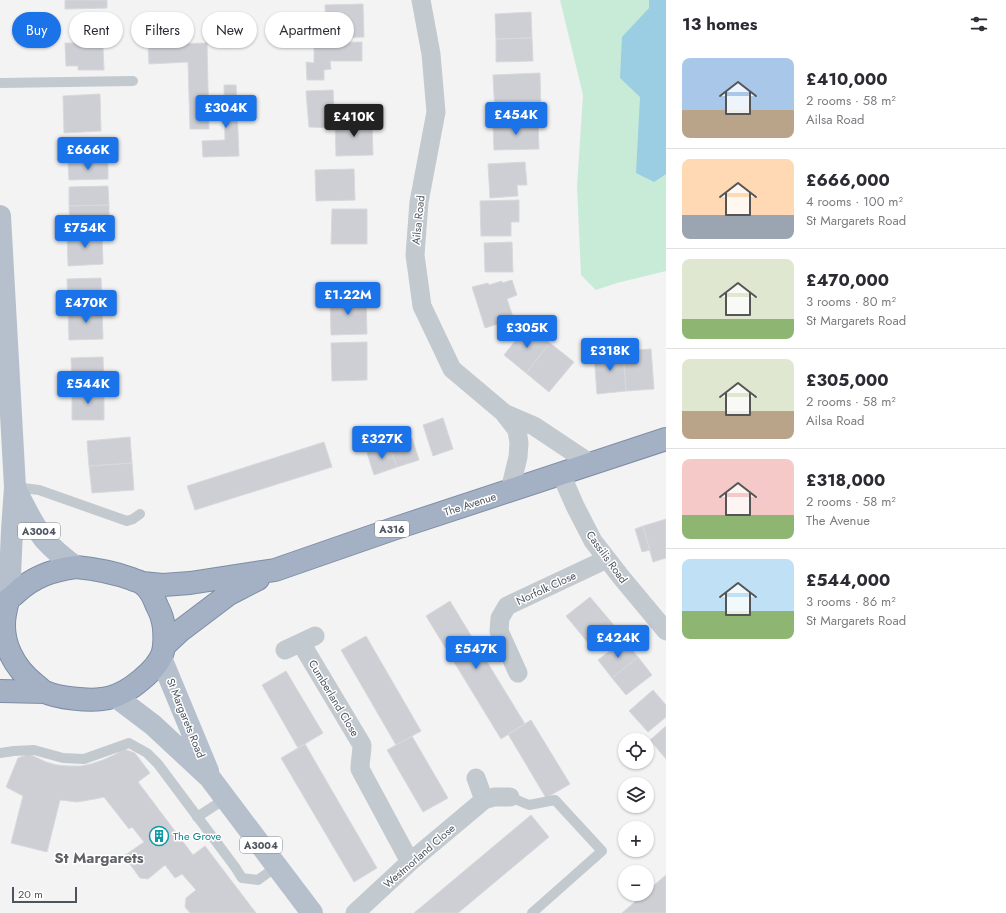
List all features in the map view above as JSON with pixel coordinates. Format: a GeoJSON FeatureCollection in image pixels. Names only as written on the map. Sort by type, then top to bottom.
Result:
{"type":"FeatureCollection","features":[{"type":"Feature","properties":{"kind":"highway","name":"The Avenue"},"geometry":{"type":"LineString","coordinates":[[116,696],[141,681],[153,669],[163,652],[180,631],[229,594],[275,570],[393,529],[666,439]]}},
{"type":"Feature","properties":{"kind":"highway","name":"The Avenue"},"geometry":{"type":"LineString","coordinates":[[4,611],[22,587],[44,574],[61,569],[76,567],[98,570],[142,583],[163,586],[195,583],[275,570]]}},
{"type":"Feature","properties":{"kind":"highway"},"geometry":{"type":"LineString","coordinates":[[142,583],[149,590],[162,618],[163,652]]}},
{"type":"Feature","properties":{"kind":"highway"},"geometry":{"type":"LineString","coordinates":[[4,611],[7,648],[16,666],[27,678],[44,692]]}},
{"type":"Feature","properties":{"kind":"highway"},"geometry":{"type":"LineString","coordinates":[[0,691],[44,692],[65,698],[101,700],[116,696]]}},
{"type":"Feature","properties":{"kind":"main road","name":"A3004"},"geometry":{"type":"LineString","coordinates":[[0,216],[6,445],[15,487],[28,515],[45,540],[76,567]]}},
{"type":"Feature","properties":{"kind":"main road","name":"A3004"},"geometry":{"type":"LineString","coordinates":[[4,611],[15,487]]}},
{"type":"Feature","properties":{"kind":"main road","name":"St Margarets Road"},"geometry":{"type":"LineString","coordinates":[[163,652],[210,778]]}},
{"type":"Feature","properties":{"kind":"main road","name":"St Margarets Road"},"geometry":{"type":"LineString","coordinates":[[116,696],[153,725],[210,778],[312,913]]}},
{"type":"Feature","properties":{"kind":"street","name":"Ailsa Road"},"geometry":{"type":"LineString","coordinates":[[420,0],[431,54],[436,112],[419,202],[415,255],[422,306],[452,369],[502,412],[517,430],[519,443],[518,457],[510,490]]}},
{"type":"Feature","properties":{"kind":"street","name":"Ailsa Road"},"geometry":{"type":"LineString","coordinates":[[502,412],[534,426],[591,464]]}},
{"type":"Feature","properties":{"kind":"street","name":"Cassilis Road"},"geometry":{"type":"LineString","coordinates":[[561,474],[593,541],[666,631]]}},
{"type":"Feature","properties":{"kind":"street","name":"Norfolk Close"},"geometry":{"type":"LineString","coordinates":[[518,673],[500,631],[500,618],[507,606],[607,559]]}},
{"type":"Feature","properties":{"kind":"street","name":"Cumberland Close"},"geometry":{"type":"LineString","coordinates":[[300,643],[362,745],[360,769],[410,862]]}},
{"type":"Feature","properties":{"kind":"street"},"geometry":{"type":"LineString","coordinates":[[476,778],[484,800],[494,797],[510,797]]}},
{"type":"Feature","properties":{"kind":"street","name":"Westmorland Close"},"geometry":{"type":"LineString","coordinates":[[355,913],[410,862],[484,800]]}},
{"type":"Feature","properties":{"kind":"lane"},"geometry":{"type":"LineString","coordinates":[[0,83],[133,81]]}},
{"type":"Feature","properties":{"kind":"lane"},"geometry":{"type":"LineString","coordinates":[[15,487],[39,490],[127,521],[140,514]]}},
{"type":"Feature","properties":{"kind":"lane"},"geometry":{"type":"LineString","coordinates":[[0,753],[34,750],[63,758],[84,759],[129,742],[147,753],[158,764],[242,878],[258,880],[277,866]]}},
{"type":"Feature","properties":{"kind":"lane"},"geometry":{"type":"LineString","coordinates":[[510,797],[529,804],[555,800],[602,851],[532,913]]}},
{"type":"Feature","properties":{"kind":"lane"},"geometry":{"type":"LineString","coordinates":[[197,817],[225,799]]}},
{"type":"Feature","properties":{"kind":"green space"},"geometry":{"type":"Polygon","coordinates":[[[560,0],[666,0],[666,271],[617,283],[596,290],[581,275],[577,186],[583,95],[560,0]]]}},
{"type":"Feature","properties":{"kind":"water"},"geometry":{"type":"Polygon","coordinates":[[[649,0],[666,0],[666,174],[654,182],[636,173],[640,97],[620,78],[622,37],[649,8],[649,0]]]}},
{"type":"Feature","properties":{"kind":"building"},"geometry":{"type":"Polygon","coordinates":[[[65,0],[107,0],[107,8],[65,9],[65,0]]]}},
{"type":"Feature","properties":{"kind":"building"},"geometry":{"type":"Polygon","coordinates":[[[363,4],[364,37],[354,37],[354,12],[325,12],[325,5],[363,4]]]}},
{"type":"Feature","properties":{"kind":"building"},"geometry":{"type":"Polygon","coordinates":[[[531,12],[532,38],[496,39],[495,14],[531,12]]]}},
{"type":"Feature","properties":{"kind":"building"},"geometry":{"type":"Polygon","coordinates":[[[532,38],[533,61],[496,62],[496,39],[532,38]]]}},
{"type":"Feature","properties":{"kind":"building"},"geometry":{"type":"Polygon","coordinates":[[[354,42],[362,42],[362,61],[330,61],[331,69],[324,70],[324,80],[307,80],[306,62],[314,63],[314,48],[354,48],[354,42]]]}},
{"type":"Feature","properties":{"kind":"building"},"geometry":{"type":"Polygon","coordinates":[[[65,43],[69,43],[69,48],[103,48],[104,70],[78,70],[78,66],[66,66],[65,43]]]}},
{"type":"Feature","properties":{"kind":"building"},"geometry":{"type":"Polygon","coordinates":[[[194,43],[202,43],[202,48],[207,48],[209,129],[190,129],[188,62],[149,64],[148,48],[194,48],[194,43]]]}},
{"type":"Feature","properties":{"kind":"building"},"geometry":{"type":"Polygon","coordinates":[[[540,73],[541,114],[495,116],[493,75],[540,73]]]}},
{"type":"Feature","properties":{"kind":"building"},"geometry":{"type":"Polygon","coordinates":[[[224,85],[236,85],[239,156],[203,157],[202,141],[225,140],[224,85]]]}},
{"type":"Feature","properties":{"kind":"building"},"geometry":{"type":"Polygon","coordinates":[[[333,90],[335,128],[309,127],[306,91],[333,90]]]}},
{"type":"Feature","properties":{"kind":"building"},"geometry":{"type":"Polygon","coordinates":[[[100,94],[101,131],[64,133],[63,96],[100,94]]]}},
{"type":"Feature","properties":{"kind":"building"},"geometry":{"type":"Polygon","coordinates":[[[335,121],[372,121],[373,155],[336,156],[335,121]]]}},
{"type":"Feature","properties":{"kind":"building"},"geometry":{"type":"Polygon","coordinates":[[[538,123],[539,149],[494,150],[493,124],[538,123]]]}},
{"type":"Feature","properties":{"kind":"building"},"geometry":{"type":"Polygon","coordinates":[[[107,143],[108,162],[68,163],[68,144],[107,143]]]}},
{"type":"Feature","properties":{"kind":"building"},"geometry":{"type":"Polygon","coordinates":[[[108,162],[108,179],[69,180],[68,163],[108,162]]]}},
{"type":"Feature","properties":{"kind":"building"},"geometry":{"type":"Polygon","coordinates":[[[525,162],[527,185],[517,185],[518,196],[490,198],[488,164],[525,162]]]}},
{"type":"Feature","properties":{"kind":"building"},"geometry":{"type":"Polygon","coordinates":[[[354,169],[355,200],[316,201],[315,170],[354,169]]]}},
{"type":"Feature","properties":{"kind":"building"},"geometry":{"type":"Polygon","coordinates":[[[108,186],[109,205],[69,206],[69,187],[108,186]]]}},
{"type":"Feature","properties":{"kind":"building"},"geometry":{"type":"Polygon","coordinates":[[[519,200],[519,222],[511,222],[511,236],[481,236],[480,201],[519,200]]]}},
{"type":"Feature","properties":{"kind":"building"},"geometry":{"type":"Polygon","coordinates":[[[109,205],[109,224],[70,225],[69,206],[109,205]]]}},
{"type":"Feature","properties":{"kind":"building"},"geometry":{"type":"Polygon","coordinates":[[[332,209],[367,209],[367,244],[331,244],[332,209]]]}},
{"type":"Feature","properties":{"kind":"building"},"geometry":{"type":"Polygon","coordinates":[[[102,233],[103,264],[68,266],[67,234],[102,233]]]}},
{"type":"Feature","properties":{"kind":"building"},"geometry":{"type":"Polygon","coordinates":[[[512,242],[513,272],[485,272],[484,243],[512,242]]]}},
{"type":"Feature","properties":{"kind":"building"},"geometry":{"type":"Polygon","coordinates":[[[101,278],[102,308],[68,309],[67,279],[101,278]]]}},
{"type":"Feature","properties":{"kind":"building"},"geometry":{"type":"Polygon","coordinates":[[[512,280],[517,295],[507,299],[513,317],[485,328],[472,287],[488,283],[489,285],[502,281],[502,283],[512,280]]]}},
{"type":"Feature","properties":{"kind":"building"},"geometry":{"type":"Polygon","coordinates":[[[366,296],[367,334],[331,335],[330,297],[366,296]]]}},
{"type":"Feature","properties":{"kind":"building"},"geometry":{"type":"Polygon","coordinates":[[[102,308],[103,339],[69,340],[68,309],[102,308]]]}},
{"type":"Feature","properties":{"kind":"building"},"geometry":{"type":"Polygon","coordinates":[[[528,325],[550,343],[526,373],[504,355],[528,325]]]}},
{"type":"Feature","properties":{"kind":"building"},"geometry":{"type":"Polygon","coordinates":[[[367,342],[367,380],[332,381],[331,343],[367,342]]]}},
{"type":"Feature","properties":{"kind":"building"},"geometry":{"type":"Polygon","coordinates":[[[550,343],[574,362],[549,392],[526,373],[550,343]]]}},
{"type":"Feature","properties":{"kind":"building"},"geometry":{"type":"Polygon","coordinates":[[[651,349],[654,389],[626,391],[623,351],[651,349]]]}},
{"type":"Feature","properties":{"kind":"building"},"geometry":{"type":"Polygon","coordinates":[[[623,351],[626,391],[597,394],[594,354],[623,351]]]}},
{"type":"Feature","properties":{"kind":"building"},"geometry":{"type":"Polygon","coordinates":[[[103,357],[104,389],[72,390],[71,358],[103,357]]]}},
{"type":"Feature","properties":{"kind":"building"},"geometry":{"type":"Polygon","coordinates":[[[104,389],[104,420],[72,420],[72,390],[104,389]]]}},
{"type":"Feature","properties":{"kind":"building"},"geometry":{"type":"Polygon","coordinates":[[[443,418],[453,449],[433,456],[423,425],[443,418]]]}},
{"type":"Feature","properties":{"kind":"building"},"geometry":{"type":"Polygon","coordinates":[[[130,437],[132,463],[89,466],[87,441],[130,437]]]}},
{"type":"Feature","properties":{"kind":"building"},"geometry":{"type":"Polygon","coordinates":[[[412,438],[419,460],[397,467],[389,446],[412,438]]]}},
{"type":"Feature","properties":{"kind":"building"},"geometry":{"type":"Polygon","coordinates":[[[324,442],[332,467],[195,510],[187,486],[324,442]]]}},
{"type":"Feature","properties":{"kind":"building"},"geometry":{"type":"Polygon","coordinates":[[[389,446],[397,467],[374,475],[367,453],[389,446]]]}},
{"type":"Feature","properties":{"kind":"building"},"geometry":{"type":"Polygon","coordinates":[[[132,463],[134,490],[92,493],[89,466],[132,463]]]}},
{"type":"Feature","properties":{"kind":"building"},"geometry":{"type":"Polygon","coordinates":[[[666,519],[666,558],[653,562],[643,526],[666,519]]]}},
{"type":"Feature","properties":{"kind":"building"},"geometry":{"type":"Polygon","coordinates":[[[643,526],[650,550],[642,552],[635,529],[643,526]]]}},
{"type":"Feature","properties":{"kind":"building"},"geometry":{"type":"Polygon","coordinates":[[[590,597],[618,630],[594,650],[566,616],[590,597]]]}},
{"type":"Feature","properties":{"kind":"building"},"geometry":{"type":"Polygon","coordinates":[[[450,601],[525,724],[501,739],[426,616],[450,601]]]}},
{"type":"Feature","properties":{"kind":"building"},"geometry":{"type":"Polygon","coordinates":[[[366,636],[421,731],[396,745],[341,650],[366,636]]]}},
{"type":"Feature","properties":{"kind":"building"},"geometry":{"type":"Polygon","coordinates":[[[624,640],[638,657],[612,678],[598,660],[624,640]]]}},
{"type":"Feature","properties":{"kind":"building"},"geometry":{"type":"Polygon","coordinates":[[[638,657],[652,675],[626,695],[612,678],[638,657]]]}},
{"type":"Feature","properties":{"kind":"building"},"geometry":{"type":"Polygon","coordinates":[[[286,671],[323,733],[298,748],[262,685],[286,671]]]}},
{"type":"Feature","properties":{"kind":"building"},"geometry":{"type":"Polygon","coordinates":[[[653,690],[666,705],[666,717],[648,732],[629,711],[653,690]]]}},
{"type":"Feature","properties":{"kind":"building"},"geometry":{"type":"Polygon","coordinates":[[[531,720],[570,784],[546,798],[508,734],[531,720]]]}},
{"type":"Feature","properties":{"kind":"building"},"geometry":{"type":"Polygon","coordinates":[[[666,726],[666,759],[654,745],[654,736],[666,726]]]}},
{"type":"Feature","properties":{"kind":"building"},"geometry":{"type":"Polygon","coordinates":[[[412,736],[448,798],[423,812],[387,750],[412,736]]]}},
{"type":"Feature","properties":{"kind":"building"},"geometry":{"type":"Polygon","coordinates":[[[305,744],[377,868],[354,882],[281,758],[305,744]]]}},
{"type":"Feature","properties":{"kind":"building","name":"The Grove"},"geometry":{"type":"Polygon","coordinates":[[[124,749],[135,753],[150,773],[138,782],[193,855],[205,846],[256,913],[190,913],[185,907],[186,898],[196,890],[182,874],[175,878],[165,865],[148,879],[140,878],[124,856],[144,842],[132,827],[129,829],[104,797],[77,802],[60,800],[47,852],[11,843],[23,796],[6,787],[18,758],[29,754],[46,762],[57,765],[81,766],[103,760],[124,749]]]}},
{"type":"Feature","properties":{"kind":"building"},"geometry":{"type":"Polygon","coordinates":[[[531,815],[549,837],[458,913],[414,913],[531,815]]]}},
{"type":"Feature","properties":{"kind":"building"},"geometry":{"type":"Polygon","coordinates":[[[666,875],[666,913],[622,913],[636,901],[654,901],[654,885],[666,875]]]}},
{"type":"Feature","properties":{"kind":"place","name":"The Grove"},"geometry":{"type":"Point","coordinates":[159,836]}},
{"type":"Feature","properties":{"kind":"district","name":"St Margarets"},"geometry":{"type":"Point","coordinates":[99,858]}}]}
